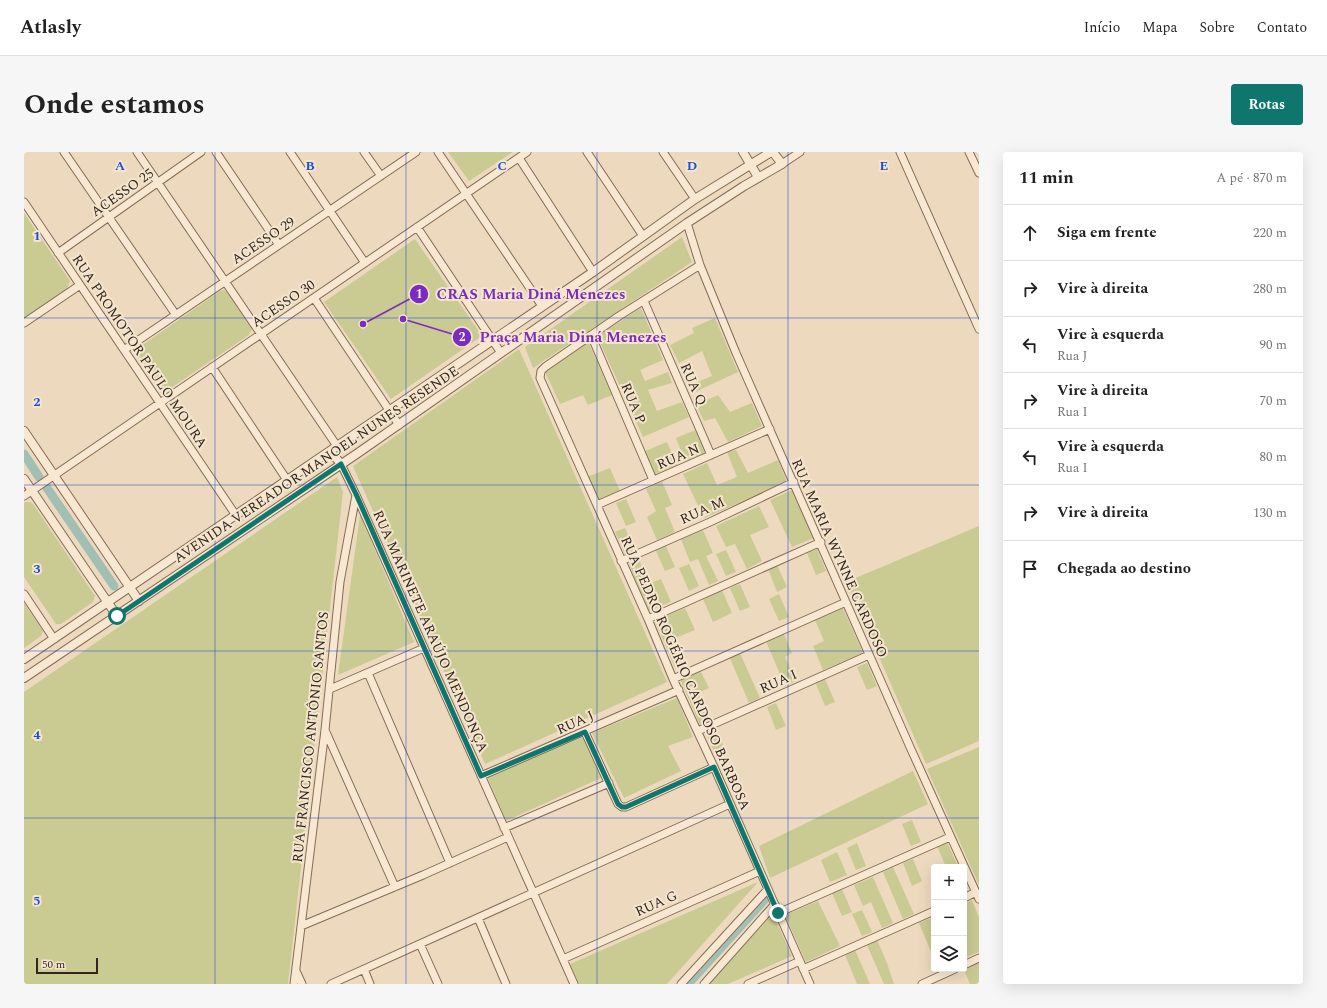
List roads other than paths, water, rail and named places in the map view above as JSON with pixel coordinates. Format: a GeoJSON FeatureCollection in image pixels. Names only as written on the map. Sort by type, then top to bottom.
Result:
{"type":"FeatureCollection","features":[{"type":"Feature","properties":{"kind":"street"},"geometry":{"type":"LineString","coordinates":[[64,152],[176,315]]}},
{"type":"Feature","properties":{"kind":"street"},"geometry":{"type":"LineString","coordinates":[[137,152],[337,446]]}},
{"type":"Feature","properties":{"kind":"street","name":"ACESSO 25"},"geometry":{"type":"LineString","coordinates":[[58,253],[201,152]]}},
{"type":"Feature","properties":{"kind":"street"},"geometry":{"type":"LineString","coordinates":[[216,152],[279,245]]}},
{"type":"Feature","properties":{"kind":"street"},"geometry":{"type":"LineString","coordinates":[[290,152],[365,263]]}},
{"type":"Feature","properties":{"kind":"street"},"geometry":{"type":"LineString","coordinates":[[364,152],[381,176]]}},
{"type":"Feature","properties":{"kind":"street","name":"ACESSO 29"},"geometry":{"type":"LineString","coordinates":[[124,350],[416,152]]}},
{"type":"Feature","properties":{"kind":"street"},"geometry":{"type":"LineString","coordinates":[[438,152],[542,306]]}},
{"type":"Feature","properties":{"kind":"street","name":"ACESSO 30"},"geometry":{"type":"LineString","coordinates":[[24,496],[527,152]]}},
{"type":"Feature","properties":{"kind":"street"},"geometry":{"type":"LineString","coordinates":[[586,152],[643,236]]}},
{"type":"Feature","properties":{"kind":"street"},"geometry":{"type":"LineString","coordinates":[[663,152],[695,200]]}},
{"type":"Feature","properties":{"kind":"street"},"geometry":{"type":"LineString","coordinates":[[758,178],[746,158],[754,157],[761,152]]}},
{"type":"Feature","properties":{"kind":"street"},"geometry":{"type":"LineString","coordinates":[[772,152],[782,164],[800,152]]}},
{"type":"Feature","properties":{"kind":"street","name":"AVENIDA VEREADOR MANOEL NUNES RESENDE"},"geometry":{"type":"LineString","coordinates":[[24,658],[593,272],[695,200],[737,173],[746,158],[772,152]]}},
{"type":"Feature","properties":{"kind":"street"},"geometry":{"type":"LineString","coordinates":[[900,152],[979,329]]}},
{"type":"Feature","properties":{"kind":"street"},"geometry":{"type":"LineString","coordinates":[[969,152],[979,173]]}},
{"type":"Feature","properties":{"kind":"street"},"geometry":{"type":"LineString","coordinates":[[518,158],[593,272]]}},
{"type":"Feature","properties":{"kind":"street","name":"AVENIDA VEREADOR MANOEL NUNES RESENDE"},"geometry":{"type":"LineString","coordinates":[[24,678],[341,464],[687,223],[744,186],[782,164]]}},
{"type":"Feature","properties":{"kind":"street"},"geometry":{"type":"LineString","coordinates":[[737,173],[743,178],[744,186]]}},
{"type":"Feature","properties":{"kind":"street","name":"RUA PROMOTOR PAULO MOURA"},"geometry":{"type":"LineString","coordinates":[[24,202],[235,514]]}},
{"type":"Feature","properties":{"kind":"street","name":"RUA MARIA WYNNE CARDOSO"},"geometry":{"type":"LineString","coordinates":[[687,223],[700,265],[770,429],[950,837],[978,895]]}},
{"type":"Feature","properties":{"kind":"street"},"geometry":{"type":"LineString","coordinates":[[417,227],[501,353]]}},
{"type":"Feature","properties":{"kind":"street"},"geometry":{"type":"LineString","coordinates":[[591,335],[700,265]]}},
{"type":"Feature","properties":{"kind":"street"},"geometry":{"type":"LineString","coordinates":[[24,323],[80,285]]}},
{"type":"Feature","properties":{"kind":"street"},"geometry":{"type":"LineString","coordinates":[[314,298],[398,424]]}},
{"type":"Feature","properties":{"kind":"street","name":"RUA Q"},"geometry":{"type":"LineString","coordinates":[[644,301],[711,455]]}},
{"type":"Feature","properties":{"kind":"street","name":"RUA PEDRO ROGÉRIO CARDOSO BARBOSA"},"geometry":{"type":"LineString","coordinates":[[591,335],[545,367],[540,373],[540,380],[810,984]]}},
{"type":"Feature","properties":{"kind":"street","name":"RUA P"},"geometry":{"type":"LineString","coordinates":[[591,335],[653,480]]}},
{"type":"Feature","properties":{"kind":"street"},"geometry":{"type":"LineString","coordinates":[[212,367],[286,480]]}},
{"type":"Feature","properties":{"kind":"street","name":"RUA N"},"geometry":{"type":"LineString","coordinates":[[597,505],[770,429]]}},
{"type":"Feature","properties":{"kind":"street"},"geometry":{"type":"LineString","coordinates":[[24,431],[139,601]]}},
{"type":"Feature","properties":{"kind":"street"},"geometry":{"type":"LineString","coordinates":[[330,451],[341,464]]}},
{"type":"Feature","properties":{"kind":"street","name":"RUA MARINETE ARAÚJO MENDONÇA"},"geometry":{"type":"LineString","coordinates":[[341,464],[356,494],[574,984]]}},
{"type":"Feature","properties":{"kind":"street"},"geometry":{"type":"LineString","coordinates":[[24,479],[117,616]]}},
{"type":"Feature","properties":{"kind":"street","name":"RUA M"},"geometry":{"type":"LineString","coordinates":[[621,561],[710,522],[794,482]]}},
{"type":"Feature","properties":{"kind":"street","name":"RUA FRANCISCO ANTÔNIO SANTOS"},"geometry":{"type":"LineString","coordinates":[[294,984],[330,689],[340,582],[356,494]]}},
{"type":"Feature","properties":{"kind":"street"},"geometry":{"type":"LineString","coordinates":[[648,619],[820,542]]}},
{"type":"Feature","properties":{"kind":"street"},"geometry":{"type":"LineString","coordinates":[[24,594],[54,639]]}},
{"type":"Feature","properties":{"kind":"street"},"geometry":{"type":"LineString","coordinates":[[674,679],[846,602]]}},
{"type":"Feature","properties":{"kind":"street"},"geometry":{"type":"LineString","coordinates":[[330,689],[424,648]]}},
{"type":"Feature","properties":{"kind":"street","name":"RUA I"},"geometry":{"type":"LineString","coordinates":[[698,731],[869,654]]}},
{"type":"Feature","properties":{"kind":"street"},"geometry":{"type":"LineString","coordinates":[[368,673],[450,863]]}},
{"type":"Feature","properties":{"kind":"street","name":"RUA J"},"geometry":{"type":"LineString","coordinates":[[481,776],[679,690]]}},
{"type":"Feature","properties":{"kind":"street"},"geometry":{"type":"LineString","coordinates":[[325,730],[395,887]]}},
{"type":"Feature","properties":{"kind":"street"},"geometry":{"type":"LineString","coordinates":[[585,732],[618,804],[622,807],[626,807],[714,767]]}},
{"type":"Feature","properties":{"kind":"street"},"geometry":{"type":"LineString","coordinates":[[504,828],[609,784]]}},
{"type":"Feature","properties":{"kind":"street"},"geometry":{"type":"LineString","coordinates":[[331,984],[730,804]]}},
{"type":"Feature","properties":{"kind":"street"},"geometry":{"type":"LineString","coordinates":[[301,926],[395,887],[508,836]]}},
{"type":"Feature","properties":{"kind":"street"},"geometry":{"type":"LineString","coordinates":[[778,913],[950,837]]}},
{"type":"Feature","properties":{"kind":"street","name":"RUA G"},"geometry":{"type":"LineString","coordinates":[[563,960],[760,871]]}},
{"type":"Feature","properties":{"kind":"street"},"geometry":{"type":"LineString","coordinates":[[681,984],[768,889]]}},
{"type":"Feature","properties":{"kind":"street"},"geometry":{"type":"LineString","coordinates":[[967,897],[978,895]]}},
{"type":"Feature","properties":{"kind":"street"},"geometry":{"type":"LineString","coordinates":[[704,984],[775,904]]}},
{"type":"Feature","properties":{"kind":"street"},"geometry":{"type":"LineString","coordinates":[[803,969],[931,912]]}},
{"type":"Feature","properties":{"kind":"street"},"geometry":{"type":"LineString","coordinates":[[478,918],[506,984]]}},
{"type":"Feature","properties":{"kind":"street"},"geometry":{"type":"LineString","coordinates":[[420,944],[438,984]]}},
{"type":"Feature","properties":{"kind":"street"},"geometry":{"type":"LineString","coordinates":[[967,964],[979,958]]}},
{"type":"Feature","properties":{"kind":"street"},"geometry":{"type":"LineString","coordinates":[[748,984],[800,961]]}},
{"type":"Feature","properties":{"kind":"street"},"geometry":{"type":"LineString","coordinates":[[364,969],[370,984]]}},
{"type":"Feature","properties":{"kind":"street"},"geometry":{"type":"LineString","coordinates":[[296,971],[302,984]]}},
{"type":"Feature","properties":{"kind":"street"},"geometry":{"type":"LineString","coordinates":[[922,984],[948,972]]}},
{"type":"Feature","properties":{"kind":"waterway"},"geometry":{"type":"LineString","coordinates":[[24,454],[39,477]]}},
{"type":"Feature","properties":{"kind":"waterway"},"geometry":{"type":"LineString","coordinates":[[47,488],[114,586]]}},
{"type":"Feature","properties":{"kind":"waterway"},"geometry":{"type":"LineString","coordinates":[[688,984],[767,897]]}},
{"type":"Feature","properties":{"kind":"place","name":"Praça Maria Diná Menezes"},"geometry":{"type":"Point","coordinates":[403,319]}},
{"type":"Feature","properties":{"kind":"place","name":"CRAS Maria Diná Menezes"},"geometry":{"type":"Point","coordinates":[363,324]}}]}
